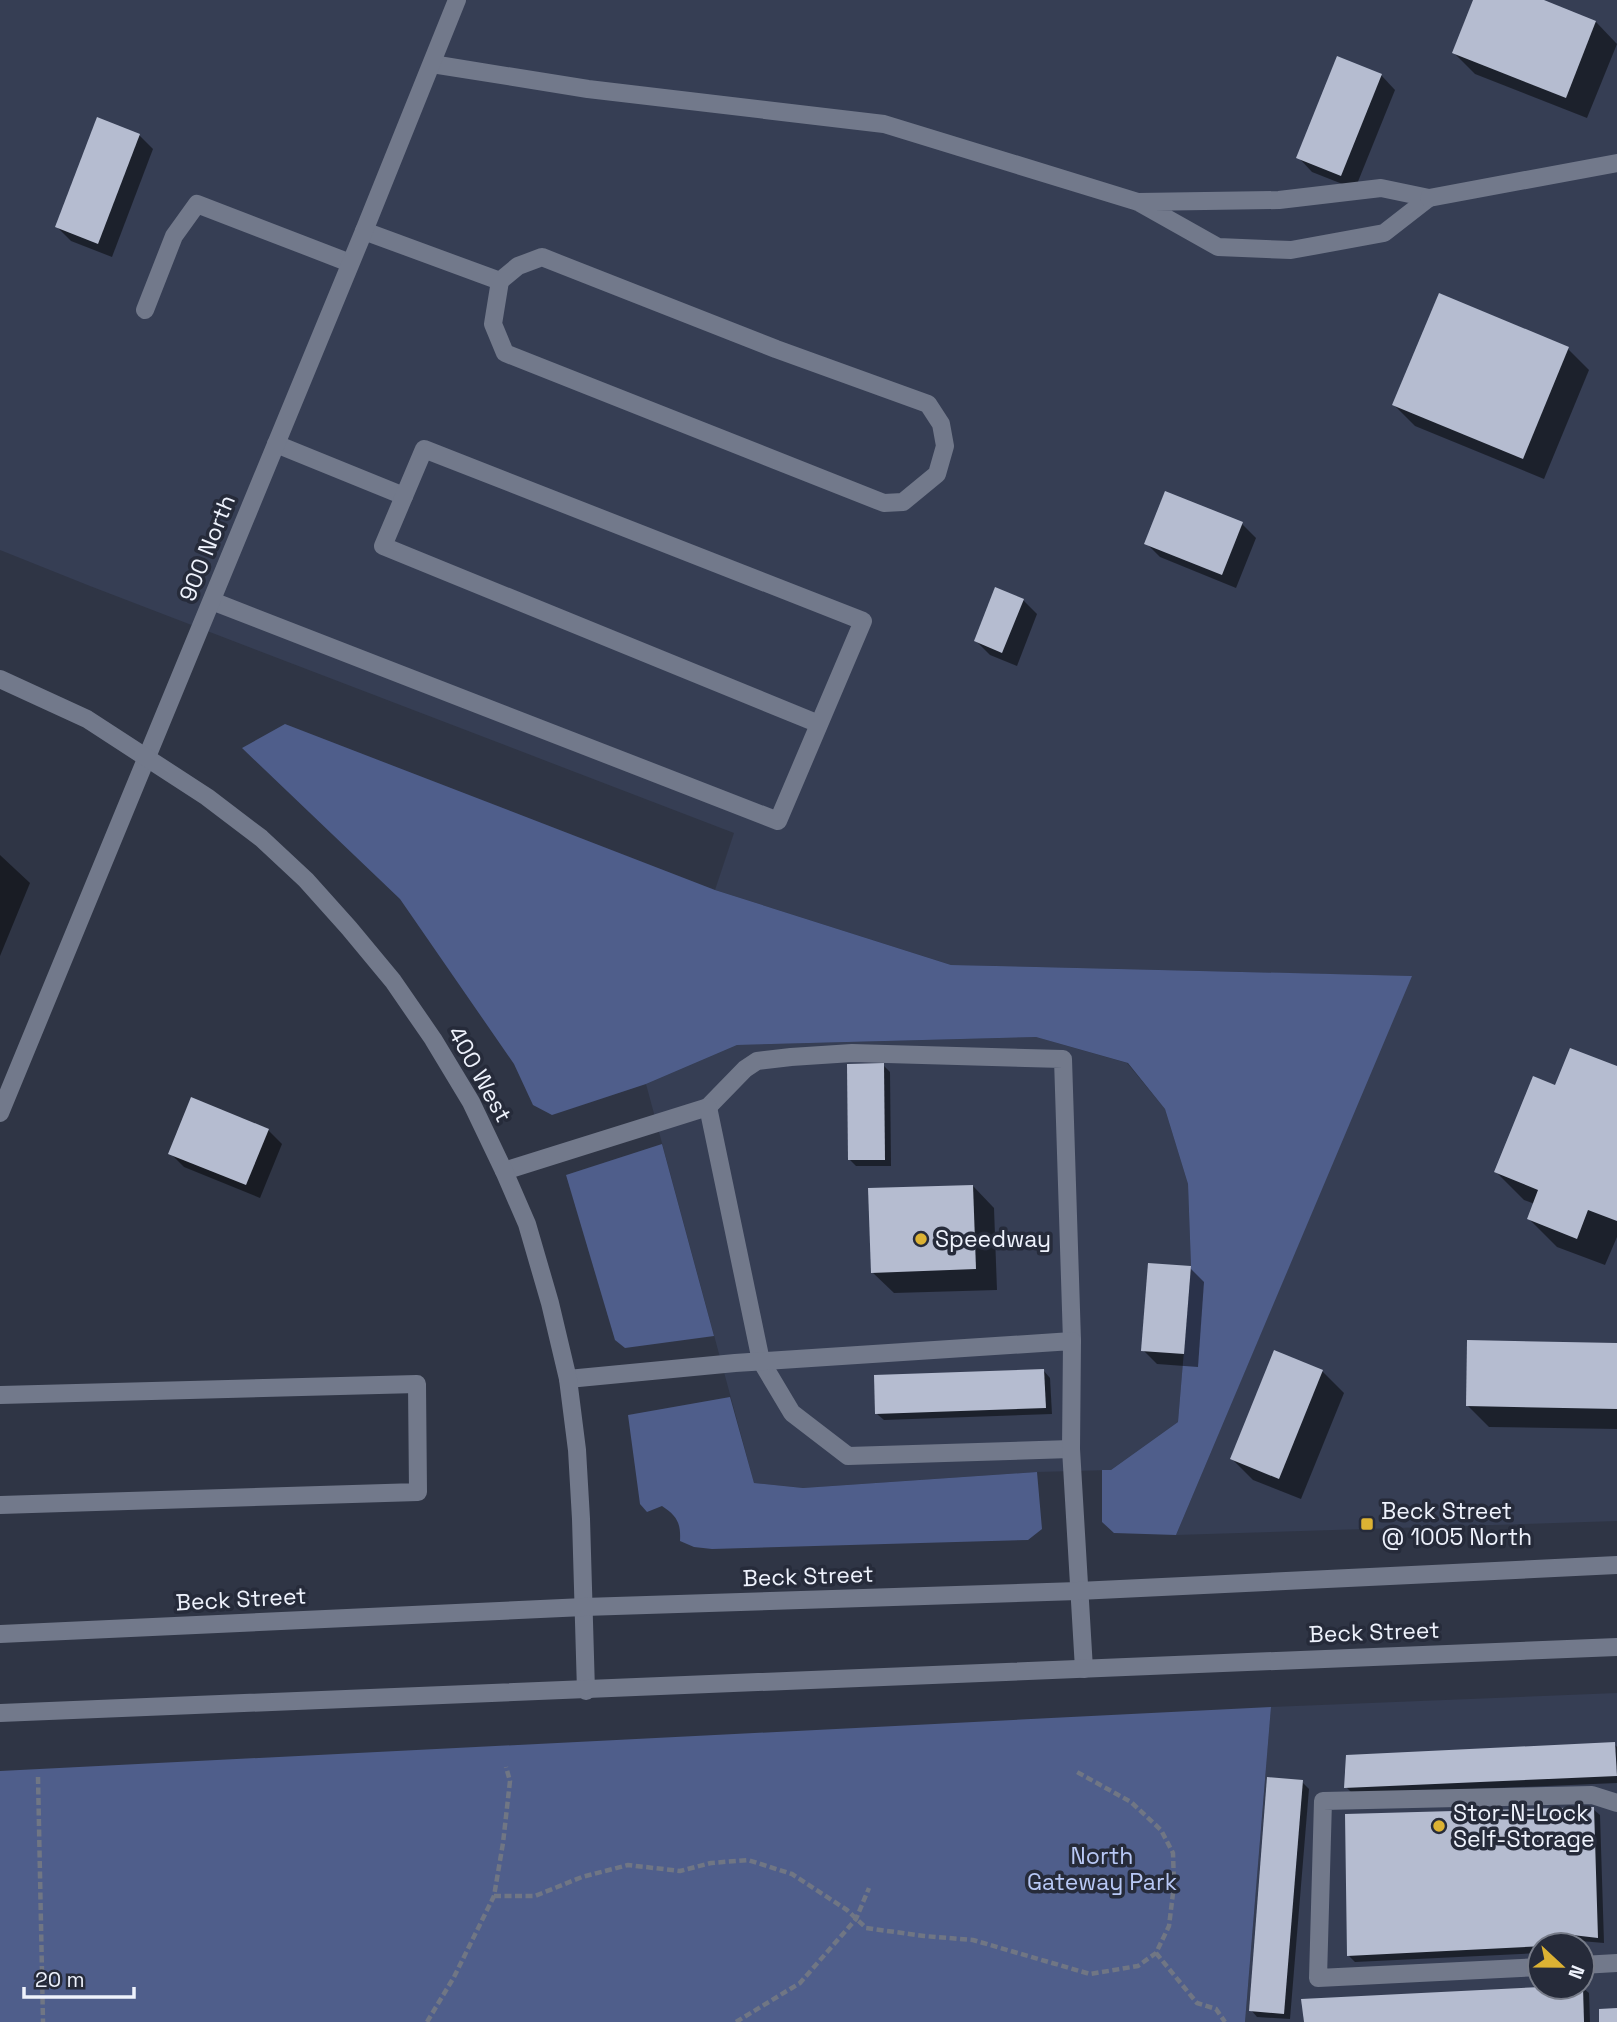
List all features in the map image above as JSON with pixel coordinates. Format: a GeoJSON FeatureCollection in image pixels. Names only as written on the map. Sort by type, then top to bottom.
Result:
{"type":"FeatureCollection","features":[{"type":"Feature","properties":{"kind":"main road","name":"900 North"},"geometry":{"type":"LineString","coordinates":[[0,1113],[457,0]]}},
{"type":"Feature","properties":{"kind":"main road"},"geometry":{"type":"LineString","coordinates":[[432,64],[588,89],[884,124],[1138,202],[1218,247],[1291,250],[1384,233],[1429,198]]}},
{"type":"Feature","properties":{"kind":"main road"},"geometry":{"type":"LineString","coordinates":[[1138,202],[1279,200],[1381,188],[1429,198],[1617,163]]}},
{"type":"Feature","properties":{"kind":"main road"},"geometry":{"type":"LineString","coordinates":[[145,310],[174,236],[197,204],[350,263]]}},
{"type":"Feature","properties":{"kind":"main road"},"geometry":{"type":"LineString","coordinates":[[364,231],[500,281]]}},
{"type":"Feature","properties":{"kind":"main road"},"geometry":{"type":"LineString","coordinates":[[542,257],[776,349],[928,404],[941,424],[945,446],[937,474],[903,502],[884,503],[505,353],[493,324],[500,281],[518,266],[542,257]]}},
{"type":"Feature","properties":{"kind":"main road"},"geometry":{"type":"LineString","coordinates":[[276,444],[404,496]]}},
{"type":"Feature","properties":{"kind":"main road"},"geometry":{"type":"LineString","coordinates":[[212,601],[778,821],[863,621],[424,449],[383,546],[819,724]]}},
{"type":"Feature","properties":{"kind":"main road","name":"400 West"},"geometry":{"type":"LineString","coordinates":[[0,679],[87,719],[207,797],[261,838],[306,880],[393,981],[433,1038],[471,1102],[527,1224],[568,1379],[577,1450],[581,1519],[586,1691]]}},
{"type":"Feature","properties":{"kind":"main road"},"geometry":{"type":"LineString","coordinates":[[504,1171],[708,1107],[745,1069],[757,1061],[852,1053],[1063,1059],[1072,1341],[1071,1448],[1084,1669]]}},
{"type":"Feature","properties":{"kind":"main road"},"geometry":{"type":"LineString","coordinates":[[708,1107],[761,1361],[792,1413],[848,1456],[1071,1448]]}},
{"type":"Feature","properties":{"kind":"main road"},"geometry":{"type":"LineString","coordinates":[[568,1379],[761,1361],[1072,1341]]}},
{"type":"Feature","properties":{"kind":"main road"},"geometry":{"type":"LineString","coordinates":[[0,1395],[417,1384],[418,1492],[0,1505]]}},
{"type":"Feature","properties":{"kind":"main road","name":"Beck Street"},"geometry":{"type":"LineString","coordinates":[[0,1634],[584,1607],[1078,1591],[1617,1565]]}},
{"type":"Feature","properties":{"kind":"main road","name":"Beck Street"},"geometry":{"type":"LineString","coordinates":[[0,1713],[1617,1647]]}},
{"type":"Feature","properties":{"kind":"main road"},"geometry":{"type":"LineString","coordinates":[[1526,1968],[1318,1978],[1323,1801],[1592,1795],[1617,1803]]}},
{"type":"Feature","properties":{"kind":"main road"},"geometry":{"type":"LineString","coordinates":[[1596,1964],[1617,1963]]}},
{"type":"Feature","properties":{"kind":"path"},"geometry":{"type":"LineString","coordinates":[[427,2022],[454,1977],[494,1896],[510,1782],[506,1767]]}},
{"type":"Feature","properties":{"kind":"path"},"geometry":{"type":"LineString","coordinates":[[494,1896],[535,1896],[582,1877],[628,1865],[680,1871],[748,1860],[792,1874],[847,1910],[866,1928],[973,1940],[1090,1974],[1138,1966],[1156,1953],[1169,1926],[1174,1885],[1173,1853],[1161,1830],[1131,1802],[1077,1772]]}},
{"type":"Feature","properties":{"kind":"path"},"geometry":{"type":"LineString","coordinates":[[38,1777],[43,2022]]}},
{"type":"Feature","properties":{"kind":"path"},"geometry":{"type":"LineString","coordinates":[[736,2022],[800,1983],[856,1919],[869,1888]]}},
{"type":"Feature","properties":{"kind":"path"},"geometry":{"type":"LineString","coordinates":[[1156,1953],[1198,2003],[1216,2008],[1225,2022]]}},
{"type":"Feature","properties":{"kind":"shaded area"},"geometry":{"type":"Polygon","coordinates":[[[0,0],[1617,0],[1617,1521],[1176,1535],[1411,976],[951,965],[715,890],[734,833],[0,550],[0,0]]]}},
{"type":"Feature","properties":{"kind":"shaded area"},"geometry":{"type":"Polygon","coordinates":[[[1036,1037],[1127,1063],[1165,1109],[1188,1184],[1191,1266],[1178,1422],[1111,1470],[1037,1472],[803,1488],[754,1483],[646,1084],[737,1045],[1036,1037]]]}},
{"type":"Feature","properties":{"kind":"shaded area","name":"Stor-N-Lock Self-Storage"},"geometry":{"type":"Polygon","coordinates":[[[1617,1693],[1617,2022],[1245,2022],[1271,1707],[1617,1693]]]}},
{"type":"Feature","properties":{"kind":"green space"},"geometry":{"type":"Polygon","coordinates":[[[285,724],[715,890],[951,965],[1412,976],[1176,1535],[1114,1533],[1102,1522],[1102,1470],[1111,1470],[1178,1422],[1191,1266],[1188,1184],[1165,1109],[1128,1063],[1036,1037],[737,1045],[646,1084],[552,1115],[533,1105],[514,1064],[400,899],[242,748],[285,724]]]}},
{"type":"Feature","properties":{"kind":"green space"},"geometry":{"type":"Polygon","coordinates":[[[662,1144],[714,1336],[625,1348],[615,1340],[566,1175],[662,1144]]]}},
{"type":"Feature","properties":{"kind":"green space"},"geometry":{"type":"Polygon","coordinates":[[[730,1397],[754,1483],[803,1488],[1037,1472],[1042,1529],[1028,1540],[712,1549],[694,1547],[680,1541],[677,1520],[662,1506],[647,1512],[640,1504],[628,1415],[730,1397]]]}},
{"type":"Feature","properties":{"kind":"green space","name":"North Gateway Park"},"geometry":{"type":"Polygon","coordinates":[[[1271,1707],[1245,2022],[0,2022],[0,1771],[1271,1707]]]}},
{"type":"Feature","properties":{"kind":"building"},"geometry":{"type":"Polygon","coordinates":[[[1473,0],[1544,0],[1596,21],[1566,98],[1452,53],[1473,0]]]}},
{"type":"Feature","properties":{"kind":"building"},"geometry":{"type":"Polygon","coordinates":[[[1337,56],[1382,74],[1341,176],[1296,158],[1337,56]]]}},
{"type":"Feature","properties":{"kind":"building"},"geometry":{"type":"Polygon","coordinates":[[[97,117],[140,134],[98,244],[55,227],[97,117]]]}},
{"type":"Feature","properties":{"kind":"building"},"geometry":{"type":"Polygon","coordinates":[[[1439,293],[1569,347],[1523,459],[1392,405],[1439,293]]]}},
{"type":"Feature","properties":{"kind":"building"},"geometry":{"type":"Polygon","coordinates":[[[1165,491],[1243,522],[1222,575],[1144,544],[1165,491]]]}},
{"type":"Feature","properties":{"kind":"building"},"geometry":{"type":"Polygon","coordinates":[[[995,587],[1024,599],[1002,653],[974,641],[995,587]]]}},
{"type":"Feature","properties":{"kind":"building"},"geometry":{"type":"Polygon","coordinates":[[[1570,1048],[1617,1066],[1617,1221],[1588,1210],[1577,1239],[1527,1219],[1538,1190],[1494,1172],[1533,1076],[1555,1085],[1570,1048]]]}},
{"type":"Feature","properties":{"kind":"building"},"geometry":{"type":"Polygon","coordinates":[[[884,1063],[885,1160],[848,1160],[847,1064],[884,1063]]]}},
{"type":"Feature","properties":{"kind":"building"},"geometry":{"type":"Polygon","coordinates":[[[191,1097],[269,1129],[246,1185],[168,1154],[191,1097]]]}},
{"type":"Feature","properties":{"kind":"building"},"geometry":{"type":"Polygon","coordinates":[[[973,1185],[976,1269],[871,1273],[868,1188],[973,1185]]]}},
{"type":"Feature","properties":{"kind":"building"},"geometry":{"type":"Polygon","coordinates":[[[1148,1263],[1191,1266],[1184,1354],[1141,1351],[1148,1263]]]}},
{"type":"Feature","properties":{"kind":"building"},"geometry":{"type":"Polygon","coordinates":[[[1467,1340],[1617,1343],[1617,1409],[1466,1406],[1467,1340]]]}},
{"type":"Feature","properties":{"kind":"building"},"geometry":{"type":"Polygon","coordinates":[[[1274,1350],[1323,1370],[1279,1479],[1230,1459],[1274,1350]]]}},
{"type":"Feature","properties":{"kind":"building"},"geometry":{"type":"Polygon","coordinates":[[[1044,1369],[1046,1408],[875,1414],[874,1375],[1044,1369]]]}},
{"type":"Feature","properties":{"kind":"building"},"geometry":{"type":"Polygon","coordinates":[[[1615,1742],[1617,1776],[1344,1788],[1346,1755],[1615,1742]]]}},
{"type":"Feature","properties":{"kind":"building"},"geometry":{"type":"Polygon","coordinates":[[[1267,1777],[1303,1780],[1284,2014],[1249,2011],[1267,1777]]]}},
{"type":"Feature","properties":{"kind":"building"},"geometry":{"type":"Polygon","coordinates":[[[1594,1807],[1598,1938],[1596,1931],[1526,1931],[1526,1947],[1347,1956],[1345,1814],[1594,1807]]]}},
{"type":"Feature","properties":{"kind":"building"},"geometry":{"type":"Polygon","coordinates":[[[1526,1988],[1526,2001],[1583,2001],[1584,2022],[1304,2022],[1301,1999],[1526,1988]]]}},
{"type":"Feature","properties":{"kind":"building"},"geometry":{"type":"Polygon","coordinates":[[[1617,2008],[1617,2022],[1599,2022],[1599,2009],[1617,2008]]]}},
{"type":"Feature","properties":{"kind":"place","name":"Speedway"},"geometry":{"type":"Point","coordinates":[921,1239]}},
{"type":"Feature","properties":{"kind":"place","name":"Beck Street @ 1005 North"},"geometry":{"type":"Point","coordinates":[1367,1524]}},
{"type":"Feature","properties":{"kind":"place","name":"Stor-N-Lock Self-Storage"},"geometry":{"type":"Point","coordinates":[1439,1826]}}]}
